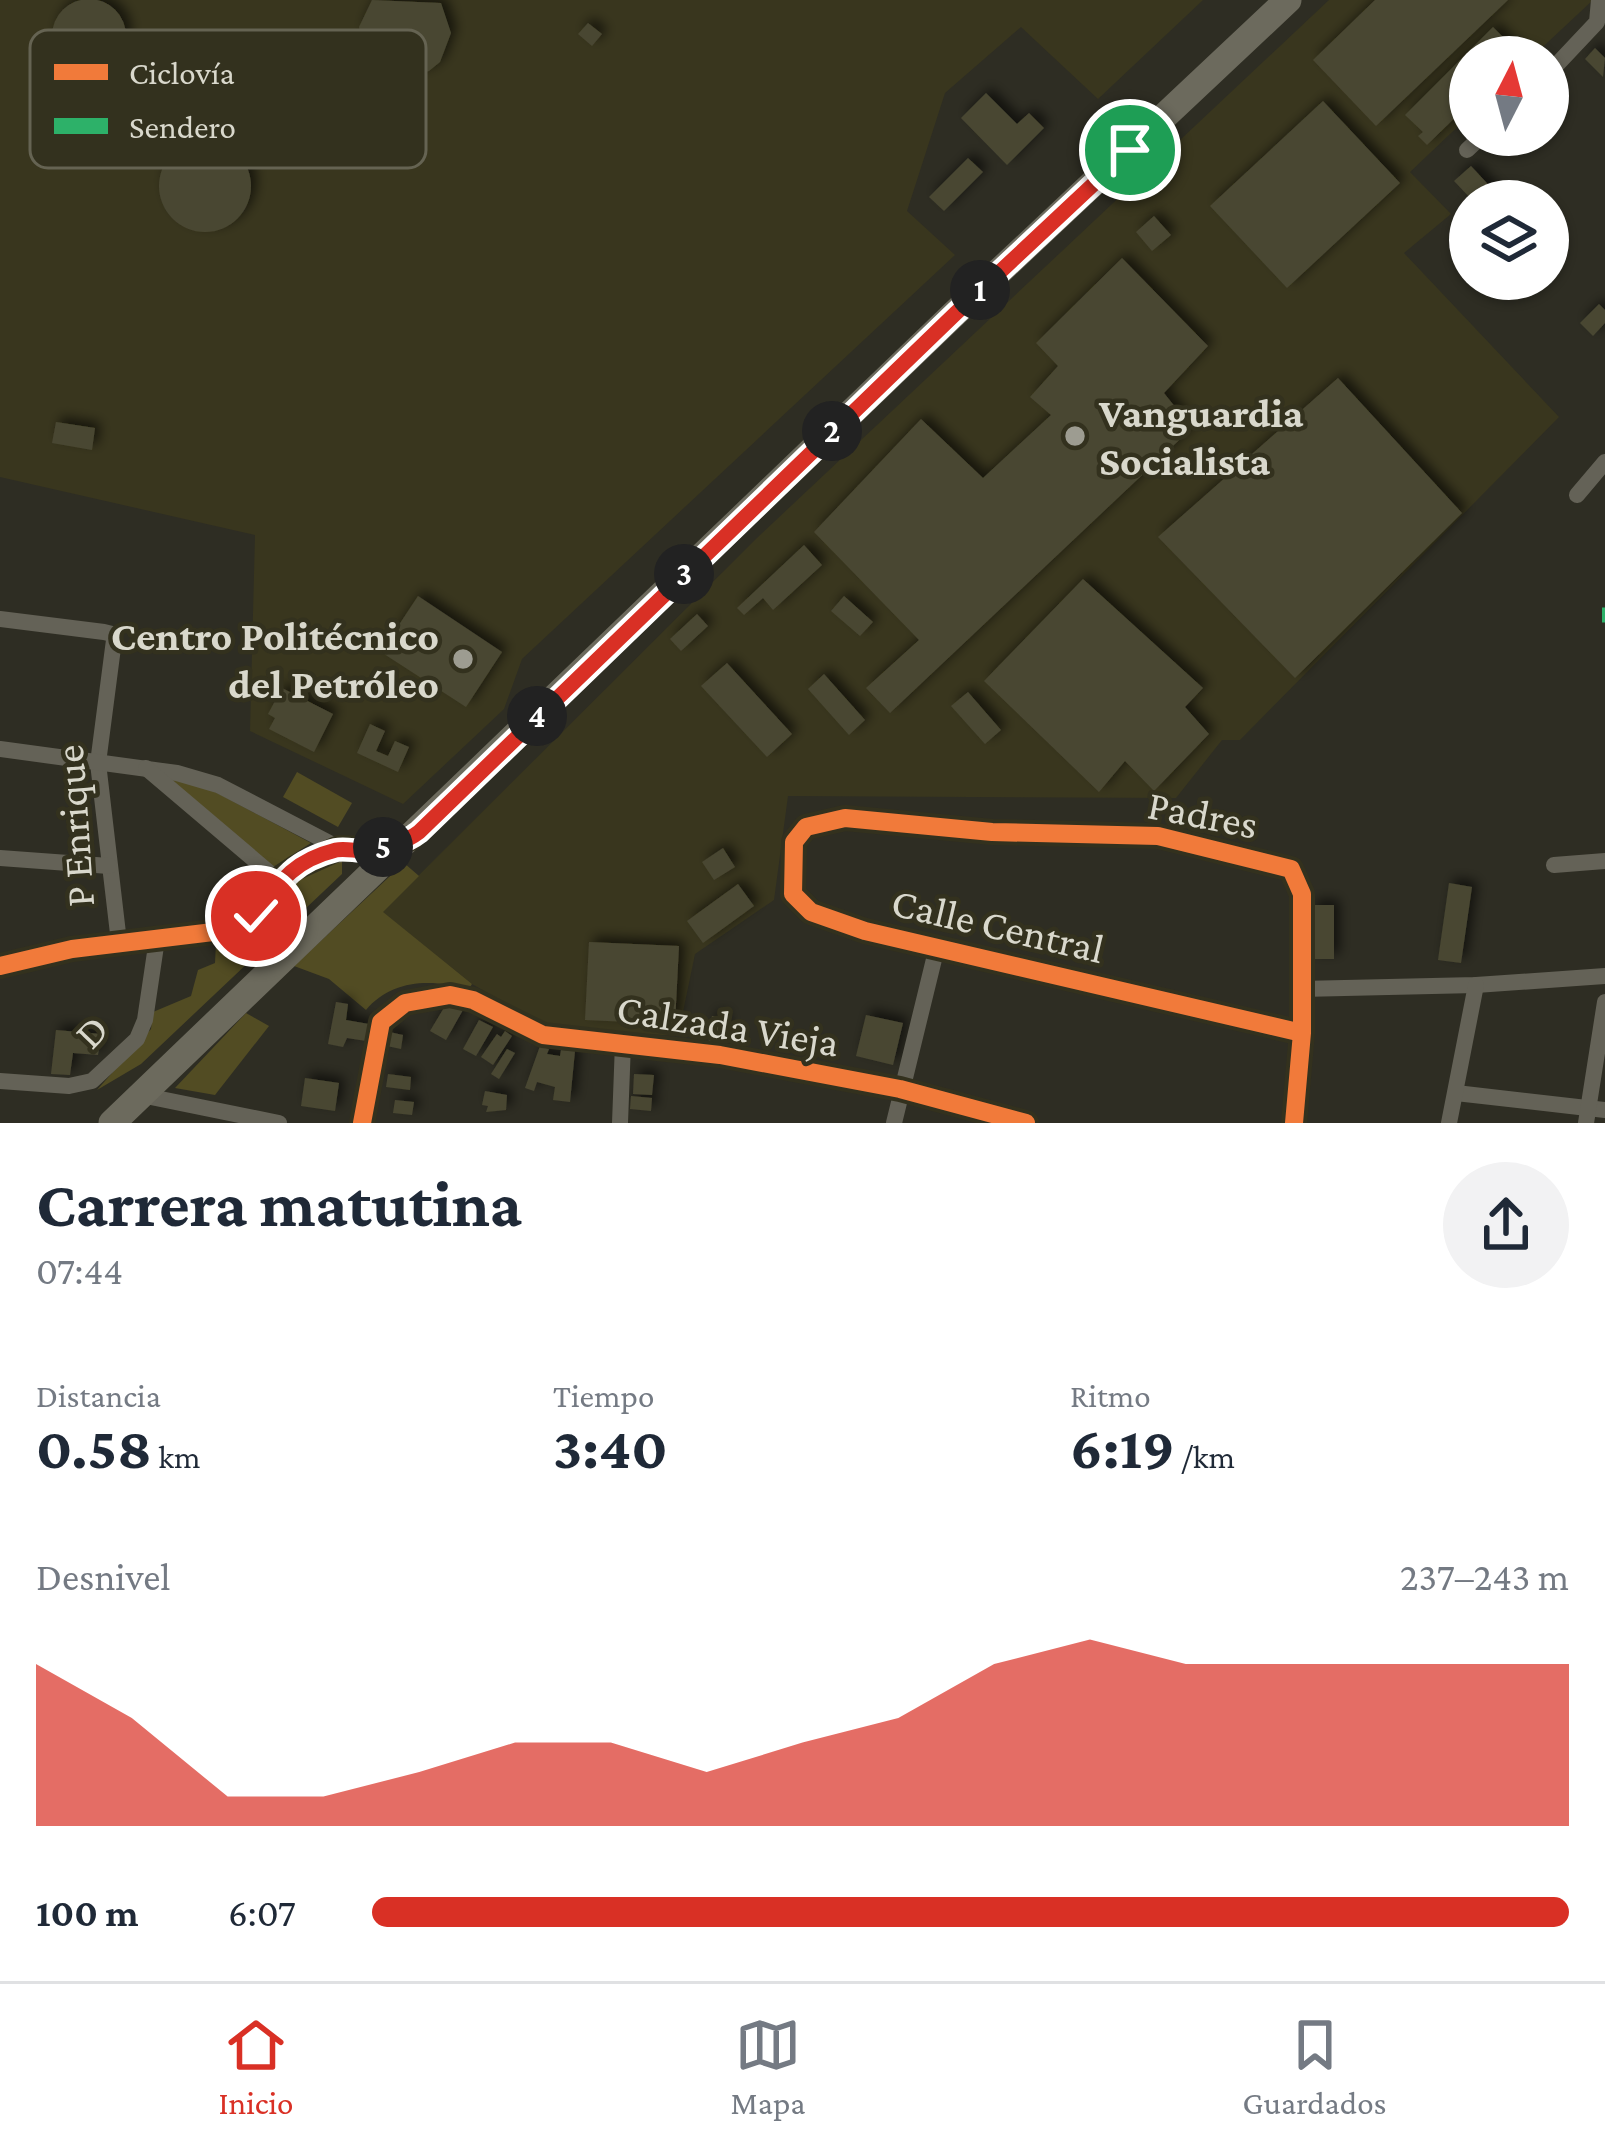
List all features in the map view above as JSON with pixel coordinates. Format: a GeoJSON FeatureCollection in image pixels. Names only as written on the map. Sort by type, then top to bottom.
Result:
{"type":"FeatureCollection","features":[{"type":"Feature","properties":{"kind":"main road"},"geometry":{"type":"LineString","coordinates":[[112,1123],[1288,0]]}},
{"type":"Feature","properties":{"kind":"street"},"geometry":{"type":"LineString","coordinates":[[1569,52],[1597,22],[1599,0]]}},
{"type":"Feature","properties":{"kind":"street"},"geometry":{"type":"LineString","coordinates":[[1577,495],[1605,462]]}},
{"type":"Feature","properties":{"kind":"street","name":"P Enrique"},"geometry":{"type":"LineString","coordinates":[[0,619],[112,634],[98,763],[119,942]]}},
{"type":"Feature","properties":{"kind":"street"},"geometry":{"type":"LineString","coordinates":[[0,749],[146,768],[218,785],[339,848],[369,875]]}},
{"type":"Feature","properties":{"kind":"street"},"geometry":{"type":"LineString","coordinates":[[146,768],[278,880]]}},
{"type":"Feature","properties":{"kind":"street","name":"Calle Central"},"geometry":{"type":"LineString","coordinates":[[845,818],[806,827],[794,842],[793,894],[811,912],[865,931],[1303,1033]]}},
{"type":"Feature","properties":{"kind":"street","name":"Padres"},"geometry":{"type":"LineString","coordinates":[[845,818],[992,832],[1158,836],[1291,869],[1302,894],[1303,1033],[1294,1123]]}},
{"type":"Feature","properties":{"kind":"street"},"geometry":{"type":"LineString","coordinates":[[0,966],[119,942],[238,929],[256,916],[278,880],[339,848],[359,851],[411,838]]}},
{"type":"Feature","properties":{"kind":"street"},"geometry":{"type":"LineString","coordinates":[[0,858],[109,866]]}},
{"type":"Feature","properties":{"kind":"street"},"geometry":{"type":"LineString","coordinates":[[1554,865],[1605,861]]}},
{"type":"Feature","properties":{"kind":"street","name":"D"},"geometry":{"type":"LineString","coordinates":[[0,1081],[69,1086],[92,1082],[137,1039],[146,1020],[157,939]]}},
{"type":"Feature","properties":{"kind":"street"},"geometry":{"type":"LineString","coordinates":[[894,1123],[937,947]]}},
{"type":"Feature","properties":{"kind":"street"},"geometry":{"type":"LineString","coordinates":[[1301,989],[1605,976]]}},
{"type":"Feature","properties":{"kind":"street"},"geometry":{"type":"LineString","coordinates":[[1449,1123],[1476,985]]}},
{"type":"Feature","properties":{"kind":"street","name":"Calzada Vieja"},"geometry":{"type":"LineString","coordinates":[[362,1123],[381,1022],[405,1003],[450,995],[473,1000],[543,1035],[720,1055],[900,1089],[1026,1123]]}},
{"type":"Feature","properties":{"kind":"street"},"geometry":{"type":"LineString","coordinates":[[1456,1093],[1593,1114],[1605,1002]]}},
{"type":"Feature","properties":{"kind":"street"},"geometry":{"type":"LineString","coordinates":[[620,1123],[623,1043]]}},
{"type":"Feature","properties":{"kind":"street"},"geometry":{"type":"LineString","coordinates":[[141,1095],[279,1123]]}},
{"type":"Feature","properties":{"kind":"shaded area"},"geometry":{"type":"Polygon","coordinates":[[[0,0],[1203,0],[1098,99],[1021,27],[945,93],[907,211],[955,255],[522,659],[504,709],[403,804],[250,731],[255,535],[0,477],[0,0]]]}},
{"type":"Feature","properties":{"kind":"shaded area","name":"Vanguardia Socialista"},"geometry":{"type":"Polygon","coordinates":[[[1329,0],[1593,0],[1554,36],[1449,36],[1449,135],[1410,172],[1449,216],[1404,253],[1559,417],[1240,740],[1222,740],[1176,798],[788,796],[774,900],[695,954],[678,1036],[565,1029],[532,1018],[472,984],[382,912],[758,537],[1329,0]]]}},
{"type":"Feature","properties":{"kind":"shaded area"},"geometry":{"type":"Polygon","coordinates":[[[297,772],[352,803],[338,827],[283,797],[297,772]]]}},
{"type":"Feature","properties":{"kind":"shaded area"},"geometry":{"type":"Polygon","coordinates":[[[160,774],[206,787],[311,843],[270,869],[160,774]]]}},
{"type":"Feature","properties":{"kind":"shaded area"},"geometry":{"type":"Polygon","coordinates":[[[342,859],[342,874],[141,1064],[97,1090],[151,1029],[153,1012],[191,996],[198,970],[215,963],[216,943],[233,939],[292,876],[342,859]]]}},
{"type":"Feature","properties":{"kind":"shaded area"},"geometry":{"type":"Polygon","coordinates":[[[404,863],[419,876],[383,912],[472,984],[468,990],[427,983],[400,987],[366,1010],[329,979],[294,966],[404,863]]]}},
{"type":"Feature","properties":{"kind":"shaded area"},"geometry":{"type":"Polygon","coordinates":[[[246,1013],[269,1026],[215,1095],[175,1088],[246,1013]]]}},
{"type":"Feature","properties":{"kind":"building"},"geometry":{"type":"Polygon","coordinates":[[[89,-1],[115,10],[125,30],[53,30],[63,10],[89,-1]]]}},
{"type":"Feature","properties":{"kind":"building"},"geometry":{"type":"Polygon","coordinates":[[[372,0],[441,3],[451,33],[440,62],[426,72],[426,30],[359,27],[372,0]]]}},
{"type":"Feature","properties":{"kind":"building"},"geometry":{"type":"Polygon","coordinates":[[[1375,0],[1508,0],[1470,36],[1449,36],[1449,56],[1376,126],[1313,60],[1375,0]]]}},
{"type":"Feature","properties":{"kind":"building"},"geometry":{"type":"Polygon","coordinates":[[[588,23],[602,34],[592,46],[578,34],[588,23]]]}},
{"type":"Feature","properties":{"kind":"building"},"geometry":{"type":"Polygon","coordinates":[[[1595,48],[1605,58],[1603,77],[1585,59],[1595,48]]]}},
{"type":"Feature","properties":{"kind":"building"},"geometry":{"type":"Polygon","coordinates":[[[1449,71],[1449,124],[1427,145],[1418,136],[1423,132],[1405,115],[1449,71]]]}},
{"type":"Feature","properties":{"kind":"building"},"geometry":{"type":"Polygon","coordinates":[[[986,93],[1017,124],[1029,113],[1044,128],[1007,165],[961,118],[986,93]]]}},
{"type":"Feature","properties":{"kind":"building"},"geometry":{"type":"Polygon","coordinates":[[[1323,101],[1400,183],[1287,288],[1210,206],[1323,101]]]}},
{"type":"Feature","properties":{"kind":"building"},"geometry":{"type":"Polygon","coordinates":[[[968,158],[983,172],[944,211],[929,197],[968,158]]]}},
{"type":"Feature","properties":{"kind":"building"},"geometry":{"type":"Polygon","coordinates":[[[1471,166],[1484,180],[1455,180],[1471,166]]]}},
{"type":"Feature","properties":{"kind":"building"},"geometry":{"type":"Polygon","coordinates":[[[164,168],[247,169],[251,186],[247,203],[222,228],[205,232],[188,228],[163,203],[159,186],[164,168]]]}},
{"type":"Feature","properties":{"kind":"building"},"geometry":{"type":"Polygon","coordinates":[[[1154,216],[1171,235],[1152,251],[1136,232],[1154,216]]]}},
{"type":"Feature","properties":{"kind":"building"},"geometry":{"type":"Polygon","coordinates":[[[1122,258],[1208,346],[1164,393],[1192,428],[890,713],[866,688],[919,640],[814,532],[921,419],[983,478],[1051,415],[1030,397],[1058,366],[1036,343],[1122,258]]]}},
{"type":"Feature","properties":{"kind":"building"},"geometry":{"type":"Polygon","coordinates":[[[1599,304],[1605,310],[1605,323],[1593,336],[1580,323],[1599,304]]]}},
{"type":"Feature","properties":{"kind":"building"},"geometry":{"type":"Polygon","coordinates":[[[1338,378],[1462,513],[1295,678],[1158,537],[1338,378]]]}},
{"type":"Feature","properties":{"kind":"building"},"geometry":{"type":"Polygon","coordinates":[[[56,422],[95,428],[92,450],[52,443],[56,422]]]}},
{"type":"Feature","properties":{"kind":"building"},"geometry":{"type":"Polygon","coordinates":[[[804,545],[822,565],[773,610],[763,598],[744,615],[737,608],[804,545]]]}},
{"type":"Feature","properties":{"kind":"building"},"geometry":{"type":"Polygon","coordinates":[[[1083,579],[1203,688],[1185,707],[1209,734],[1154,791],[1125,761],[1099,792],[984,681],[1083,579]]]}},
{"type":"Feature","properties":{"kind":"building"},"geometry":{"type":"Polygon","coordinates":[[[418,596],[502,652],[466,707],[381,652],[418,596]]]}},
{"type":"Feature","properties":{"kind":"building"},"geometry":{"type":"Polygon","coordinates":[[[844,596],[873,622],[860,636],[831,611],[844,596]]]}},
{"type":"Feature","properties":{"kind":"building"},"geometry":{"type":"Polygon","coordinates":[[[697,614],[708,626],[681,651],[670,639],[697,614]]]}},
{"type":"Feature","properties":{"kind":"building"},"geometry":{"type":"Polygon","coordinates":[[[727,663],[792,734],[767,757],[701,686],[727,663]]]}},
{"type":"Feature","properties":{"kind":"building"},"geometry":{"type":"Polygon","coordinates":[[[824,674],[865,720],[849,735],[808,689],[824,674]]]}},
{"type":"Feature","properties":{"kind":"building"},"geometry":{"type":"Polygon","coordinates":[[[282,688],[333,714],[314,752],[269,729],[275,718],[268,714],[282,688]]]}},
{"type":"Feature","properties":{"kind":"building"},"geometry":{"type":"Polygon","coordinates":[[[968,692],[1001,730],[985,744],[951,706],[968,692]]]}},
{"type":"Feature","properties":{"kind":"building"},"geometry":{"type":"Polygon","coordinates":[[[370,724],[385,731],[376,751],[388,756],[395,741],[409,747],[398,772],[357,753],[370,724]]]}},
{"type":"Feature","properties":{"kind":"building"},"geometry":{"type":"Polygon","coordinates":[[[723,848],[735,867],[714,880],[702,862],[723,848]]]}},
{"type":"Feature","properties":{"kind":"building"},"geometry":{"type":"Polygon","coordinates":[[[1449,883],[1472,887],[1461,963],[1438,960],[1449,883]]]}},
{"type":"Feature","properties":{"kind":"building"},"geometry":{"type":"Polygon","coordinates":[[[738,884],[754,906],[703,943],[687,921],[738,884]]]}},
{"type":"Feature","properties":{"kind":"building"},"geometry":{"type":"Polygon","coordinates":[[[1311,905],[1334,905],[1334,959],[1310,959],[1311,905]]]}},
{"type":"Feature","properties":{"kind":"building"},"geometry":{"type":"Polygon","coordinates":[[[589,942],[679,946],[675,1024],[585,1020],[589,942]]]}},
{"type":"Feature","properties":{"kind":"building"},"geometry":{"type":"Polygon","coordinates":[[[448,1001],[463,1010],[446,1040],[430,1031],[448,1001]]]}},
{"type":"Feature","properties":{"kind":"building"},"geometry":{"type":"Polygon","coordinates":[[[336,1002],[348,1004],[346,1020],[369,1024],[366,1041],[347,1038],[343,1047],[328,1044],[336,1002]]]}},
{"type":"Feature","properties":{"kind":"building"},"geometry":{"type":"Polygon","coordinates":[[[866,1015],[903,1023],[893,1065],[856,1056],[866,1015]]]}},
{"type":"Feature","properties":{"kind":"building"},"geometry":{"type":"Polygon","coordinates":[[[712,1016],[725,1017],[721,1047],[708,1046],[712,1016]]]}},
{"type":"Feature","properties":{"kind":"building"},"geometry":{"type":"Polygon","coordinates":[[[479,1020],[493,1027],[476,1056],[463,1049],[479,1020]]]}},
{"type":"Feature","properties":{"kind":"building"},"geometry":{"type":"Polygon","coordinates":[[[56,1030],[101,1034],[98,1055],[73,1053],[70,1075],[51,1074],[56,1030]]]}},
{"type":"Feature","properties":{"kind":"building"},"geometry":{"type":"Polygon","coordinates":[[[385,1031],[403,1035],[401,1049],[382,1045],[385,1031]]]}},
{"type":"Feature","properties":{"kind":"building"},"geometry":{"type":"Polygon","coordinates":[[[505,1031],[512,1036],[493,1065],[481,1057],[497,1034],[501,1037],[505,1031]]]}},
{"type":"Feature","properties":{"kind":"building"},"geometry":{"type":"Polygon","coordinates":[[[540,1046],[549,1049],[547,1054],[560,1056],[561,1050],[575,1051],[570,1102],[553,1100],[555,1087],[537,1082],[534,1091],[525,1088],[540,1046]]]}},
{"type":"Feature","properties":{"kind":"building"},"geometry":{"type":"Polygon","coordinates":[[[507,1049],[515,1053],[499,1079],[491,1074],[507,1049]]]}},
{"type":"Feature","properties":{"kind":"building"},"geometry":{"type":"Polygon","coordinates":[[[388,1074],[411,1077],[410,1090],[386,1087],[388,1074]]]}},
{"type":"Feature","properties":{"kind":"building"},"geometry":{"type":"Polygon","coordinates":[[[634,1074],[654,1075],[652,1095],[633,1094],[634,1074]]]}},
{"type":"Feature","properties":{"kind":"building"},"geometry":{"type":"Polygon","coordinates":[[[305,1078],[339,1083],[335,1111],[301,1106],[305,1078]]]}},
{"type":"Feature","properties":{"kind":"building"},"geometry":{"type":"Polygon","coordinates":[[[485,1091],[507,1095],[506,1110],[486,1112],[488,1106],[482,1105],[485,1091]]]}},
{"type":"Feature","properties":{"kind":"building"},"geometry":{"type":"Polygon","coordinates":[[[631,1096],[652,1098],[651,1111],[630,1109],[631,1096]]]}},
{"type":"Feature","properties":{"kind":"building"},"geometry":{"type":"Polygon","coordinates":[[[395,1100],[414,1102],[412,1115],[393,1113],[395,1100]]]}},
{"type":"Feature","properties":{"kind":"cycle path"},"geometry":{"type":"LineString","coordinates":[[1294,1123],[1302,1033],[1302,894],[1291,869],[1158,836],[992,832],[845,818],[806,827],[794,842],[793,894],[811,912],[865,931],[1302,1033]]}},
{"type":"Feature","properties":{"kind":"cycle path"},"geometry":{"type":"LineString","coordinates":[[0,966],[72,949],[238,929],[256,916],[278,880],[295,868],[339,848],[376,849],[411,838]]}},
{"type":"Feature","properties":{"kind":"cycle path"},"geometry":{"type":"LineString","coordinates":[[362,1123],[381,1022],[405,1003],[450,995],[473,1000],[543,1035],[720,1055],[900,1089],[1026,1123]]}},
{"type":"Feature","properties":{"kind":"place","name":"Vanguardia Socialista"},"geometry":{"type":"Point","coordinates":[1075,436]}},
{"type":"Feature","properties":{"kind":"place","name":"Centro Politécnico del Petróleo"},"geometry":{"type":"Point","coordinates":[463,659]}},
{"type":"Feature","properties":{"kind":"route"},"geometry":{"type":"LineString","coordinates":[[256,916],[278,880],[295,868],[339,848],[376,849],[419,832],[1130,150]]}}]}
